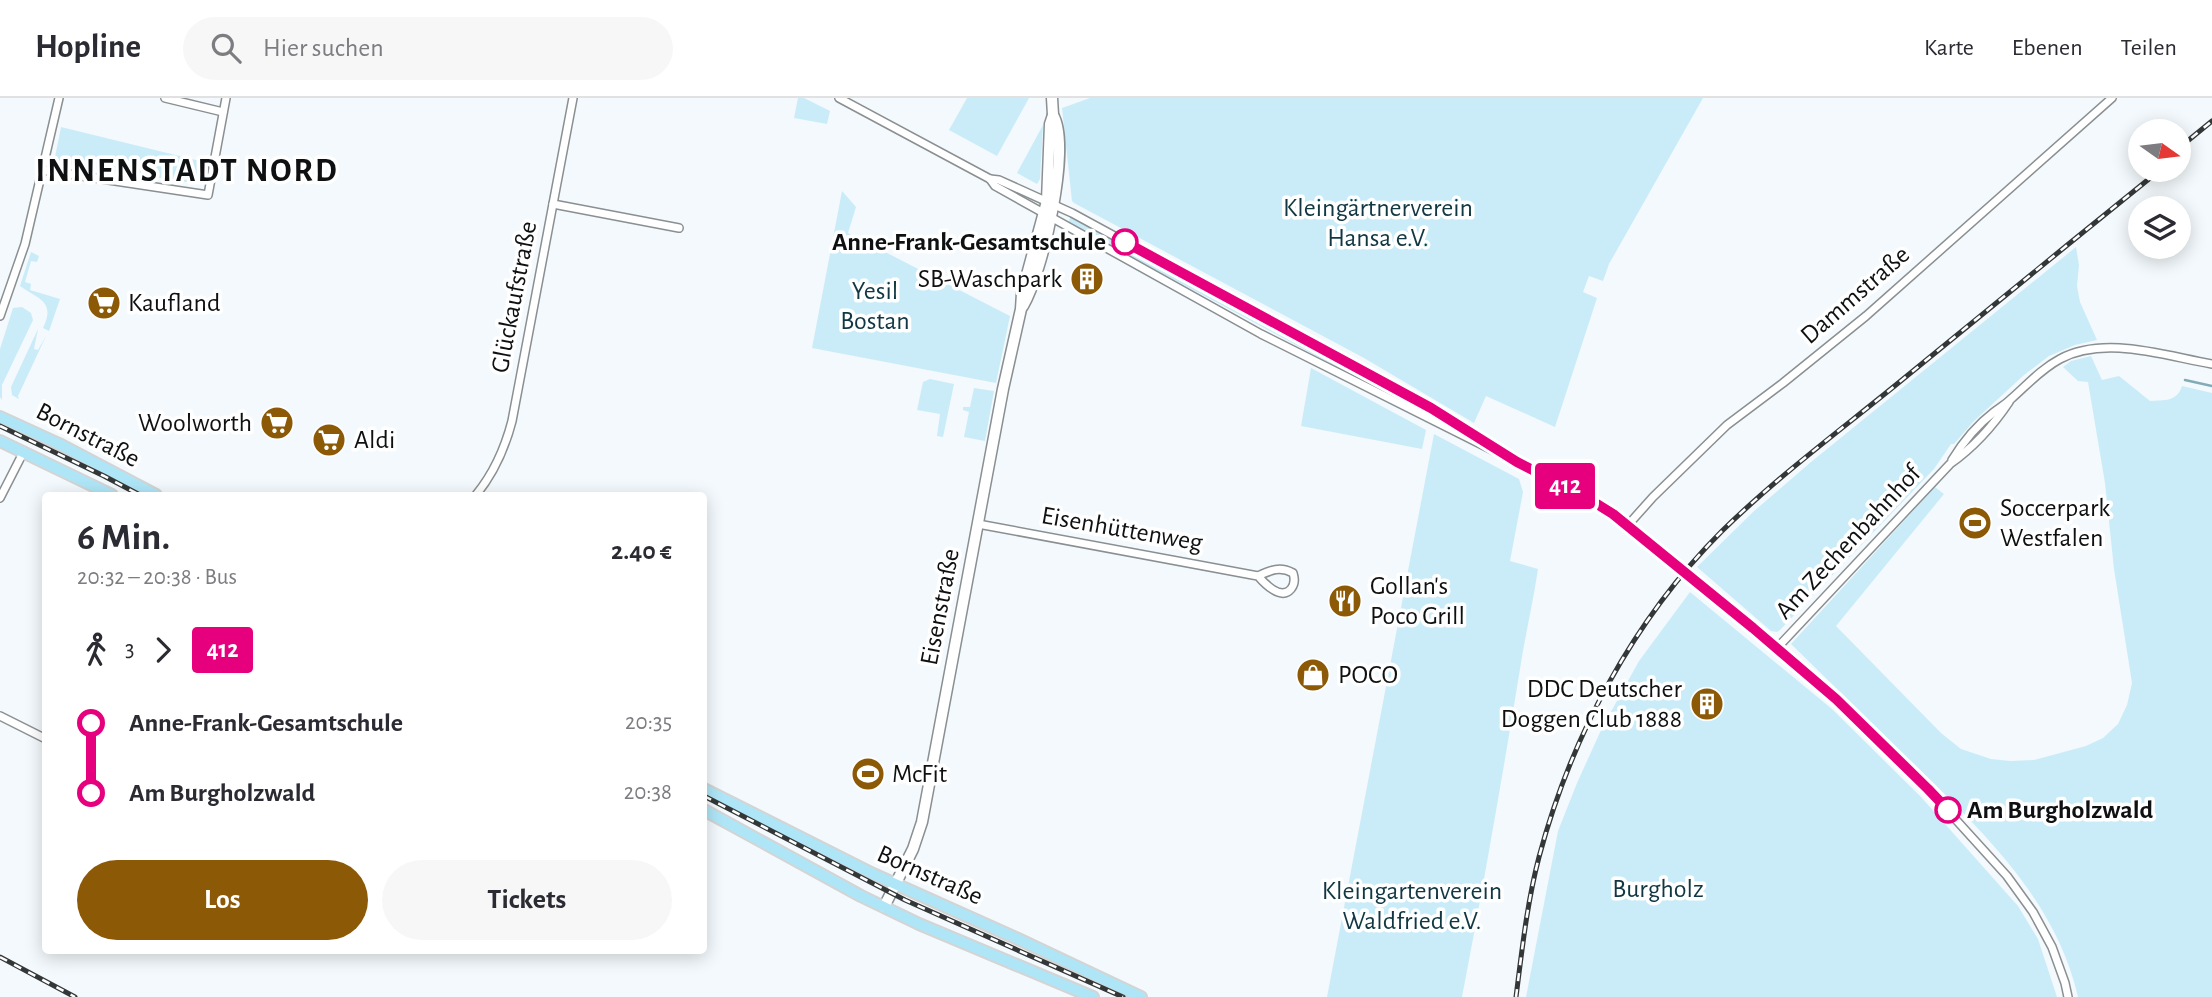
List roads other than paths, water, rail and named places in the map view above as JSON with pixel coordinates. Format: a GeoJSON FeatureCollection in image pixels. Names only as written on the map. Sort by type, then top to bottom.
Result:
{"type":"FeatureCollection","features":[{"type":"Feature","properties":{"kind":"main road","name":"Bornstraße"},"geometry":{"type":"LineString","coordinates":[[2,416],[150,492]]}},
{"type":"Feature","properties":{"kind":"main road","name":"Bornstraße"},"geometry":{"type":"LineString","coordinates":[[0,441],[106,492]]}},
{"type":"Feature","properties":{"kind":"main road","name":"Bornstraße"},"geometry":{"type":"LineString","coordinates":[[707,791],[895,885],[1140,997]]}},
{"type":"Feature","properties":{"kind":"main road","name":"Bornstraße"},"geometry":{"type":"LineString","coordinates":[[707,812],[919,924],[1093,997]]}},
{"type":"Feature","properties":{"kind":"street"},"geometry":{"type":"LineString","coordinates":[[0,316],[19,265],[59,98]]}},
{"type":"Feature","properties":{"kind":"street"},"geometry":{"type":"LineString","coordinates":[[165,98],[223,112]]}},
{"type":"Feature","properties":{"kind":"street"},"geometry":{"type":"LineString","coordinates":[[42,170],[208,195],[226,98]]}},
{"type":"Feature","properties":{"kind":"street","name":"Glückaufstraße"},"geometry":{"type":"LineString","coordinates":[[478,492],[492,474],[509,434],[573,98]]}},
{"type":"Feature","properties":{"kind":"street"},"geometry":{"type":"LineString","coordinates":[[839,98],[990,179],[999,180],[1051,203],[1373,377],[1464,433]]}},
{"type":"Feature","properties":{"kind":"street","name":"Eisenstraße"},"geometry":{"type":"LineString","coordinates":[[884,907],[913,849],[922,822],[1012,342],[1021,309],[1032,288],[1051,203],[1052,98]]}},
{"type":"Feature","properties":{"kind":"street","name":"Dammstraße"},"geometry":{"type":"LineString","coordinates":[[1628,525],[1727,425],[1866,316],[2112,98]]}},
{"type":"Feature","properties":{"kind":"street"},"geometry":{"type":"LineString","coordinates":[[990,179],[995,186],[1047,216],[1261,334],[1464,433],[1592,500],[1628,525],[1836,699],[1928,789],[2007,876],[2033,912],[2052,947],[2068,997]]}},
{"type":"Feature","properties":{"kind":"street"},"geometry":{"type":"LineString","coordinates":[[553,204],[679,228]]}},
{"type":"Feature","properties":{"kind":"street","name":"Am Zechenbahnhof"},"geometry":{"type":"LineString","coordinates":[[1777,648],[1950,464],[1983,437],[2009,402],[2048,366],[2078,352],[2092,349],[2123,349],[2212,365]]}},
{"type":"Feature","properties":{"kind":"street"},"geometry":{"type":"LineString","coordinates":[[0,498],[23,451]]}},
{"type":"Feature","properties":{"kind":"street","name":"Eisenhüttenweg"},"geometry":{"type":"LineString","coordinates":[[978,524],[1258,576],[1269,570],[1282,568],[1293,573],[1295,579],[1291,590],[1279,593],[1266,586],[1258,576]]}},
{"type":"Feature","properties":{"kind":"street"},"geometry":{"type":"LineString","coordinates":[[0,716],[42,737]]}},
{"type":"Feature","properties":{"kind":"waterway"},"geometry":{"type":"LineString","coordinates":[[2185,380],[2212,386]]}},
{"type":"Feature","properties":{"kind":"railway"},"geometry":{"type":"LineString","coordinates":[[2191,138],[2212,121]]}},
{"type":"Feature","properties":{"kind":"railway"},"geometry":{"type":"LineString","coordinates":[[1516,997],[1535,874],[1552,812],[1587,725],[1609,682],[1660,603],[1722,531],[1764,492],[2145,182]]}},
{"type":"Feature","properties":{"kind":"railway"},"geometry":{"type":"LineString","coordinates":[[0,426],[134,492]]}},
{"type":"Feature","properties":{"kind":"railway"},"geometry":{"type":"LineString","coordinates":[[707,798],[905,900],[1123,997]]}},
{"type":"Feature","properties":{"kind":"railway"},"geometry":{"type":"LineString","coordinates":[[0,957],[75,997]]}},
{"type":"Feature","properties":{"kind":"place","name":"Anne-Frank-Gesamtschule"},"geometry":{"type":"Point","coordinates":[1125,242]}},
{"type":"Feature","properties":{"kind":"place","name":"SB-Waschpark"},"geometry":{"type":"Point","coordinates":[1087,279]}},
{"type":"Feature","properties":{"kind":"place","name":"Kaufland"},"geometry":{"type":"Point","coordinates":[104,303]}},
{"type":"Feature","properties":{"kind":"place","name":"Woolworth"},"geometry":{"type":"Point","coordinates":[277,423]}},
{"type":"Feature","properties":{"kind":"place","name":"Aldi"},"geometry":{"type":"Point","coordinates":[329,440]}},
{"type":"Feature","properties":{"kind":"place","name":"Soccerpark Westfalen"},"geometry":{"type":"Point","coordinates":[1975,523]}},
{"type":"Feature","properties":{"kind":"place","name":"Gollan's Poco Grill"},"geometry":{"type":"Point","coordinates":[1345,601]}},
{"type":"Feature","properties":{"kind":"place","name":"POCO"},"geometry":{"type":"Point","coordinates":[1313,675]}},
{"type":"Feature","properties":{"kind":"place","name":"DDC Deutscher Doggen Club 1888"},"geometry":{"type":"Point","coordinates":[1707,704]}},
{"type":"Feature","properties":{"kind":"place","name":"McFit"},"geometry":{"type":"Point","coordinates":[868,774]}},
{"type":"Feature","properties":{"kind":"place","name":"Am Burgholzwald"},"geometry":{"type":"Point","coordinates":[1948,810]}},
{"type":"Feature","properties":{"kind":"district","name":"INNENSTADT NORD"},"geometry":{"type":"Point","coordinates":[187,171]}},
{"type":"Feature","properties":{"kind":"park label","name":"Kleingärtnerverein Hansa e.V."},"geometry":{"type":"Point","coordinates":[1378,223]}},
{"type":"Feature","properties":{"kind":"park label","name":"Yesil Bostan"},"geometry":{"type":"Point","coordinates":[875,306]}},
{"type":"Feature","properties":{"kind":"park label","name":"Burgholz"},"geometry":{"type":"Point","coordinates":[1658,889]}},
{"type":"Feature","properties":{"kind":"park label","name":"Kleingartenverein Waldfried e.V."},"geometry":{"type":"Point","coordinates":[1412,906]}}]}
